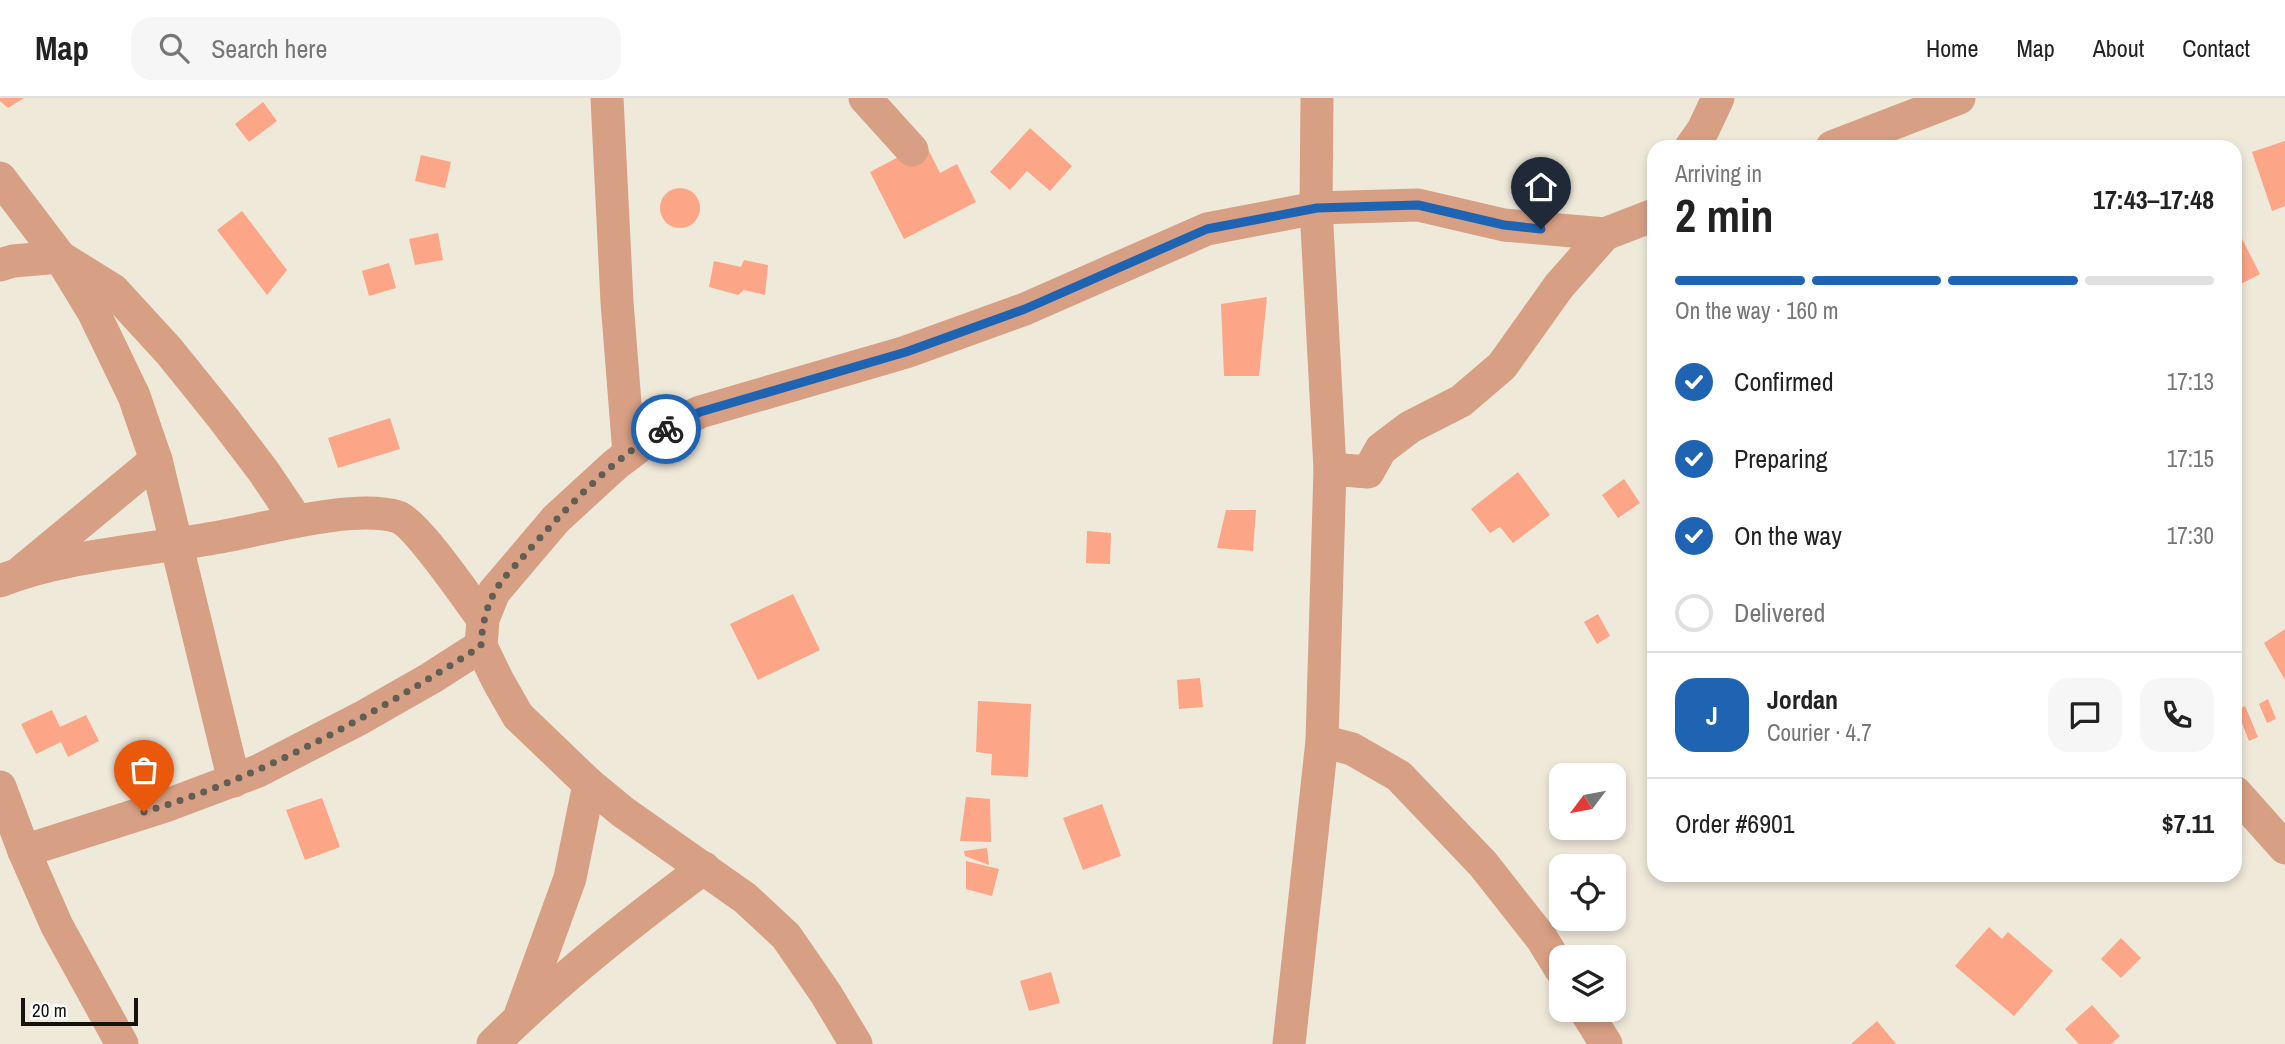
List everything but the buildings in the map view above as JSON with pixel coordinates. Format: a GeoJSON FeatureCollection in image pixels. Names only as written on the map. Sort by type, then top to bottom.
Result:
{"type":"FeatureCollection","features":[{"type":"Feature","properties":{"kind":"street"},"geometry":{"type":"LineString","coordinates":[[607,98],[617,302],[629,454]]}},
{"type":"Feature","properties":{"kind":"street"},"geometry":{"type":"LineString","coordinates":[[865,98],[912,150]]}},
{"type":"Feature","properties":{"kind":"street"},"geometry":{"type":"LineString","coordinates":[[1289,1044],[1322,741],[1330,469],[1317,208],[1317,98]]}},
{"type":"Feature","properties":{"kind":"street"},"geometry":{"type":"LineString","coordinates":[[1696,140],[1718,98]]}},
{"type":"Feature","properties":{"kind":"street"},"geometry":{"type":"LineString","coordinates":[[1850,140],[1959,98]]}},
{"type":"Feature","properties":{"kind":"street"},"geometry":{"type":"LineString","coordinates":[[0,178],[60,257],[94,313],[134,396],[156,460],[234,781]]}},
{"type":"Feature","properties":{"kind":"street"},"geometry":{"type":"LineString","coordinates":[[24,851],[234,781],[361,718],[431,678],[482,632],[494,592],[556,519],[656,433],[700,412],[906,352],[1013,314],[1207,229],[1317,208],[1418,205],[1504,225],[1635,226]]}},
{"type":"Feature","properties":{"kind":"street"},"geometry":{"type":"LineString","coordinates":[[1330,469],[1368,472],[1381,449],[1410,427],[1461,401],[1502,366],[1559,286],[1635,226],[1647,208]]}},
{"type":"Feature","properties":{"kind":"street"},"geometry":{"type":"LineString","coordinates":[[0,265],[13,261],[60,257],[113,290],[169,351],[264,472],[297,521]]}},
{"type":"Feature","properties":{"kind":"street"},"geometry":{"type":"LineString","coordinates":[[10,577],[156,460]]}},
{"type":"Feature","properties":{"kind":"street"},"geometry":{"type":"LineString","coordinates":[[10,577],[89,558],[297,521],[372,512],[401,518],[425,541],[482,632],[518,716],[622,812],[746,898],[786,936],[856,1044]]}},
{"type":"Feature","properties":{"kind":"street"},"geometry":{"type":"LineString","coordinates":[[1322,741],[1352,749],[1399,776],[1483,864],[1549,950]]}},
{"type":"Feature","properties":{"kind":"street"},"geometry":{"type":"LineString","coordinates":[[507,1034],[570,878],[589,784]]}},
{"type":"Feature","properties":{"kind":"street"},"geometry":{"type":"LineString","coordinates":[[0,787],[57,926],[122,1044]]}},
{"type":"Feature","properties":{"kind":"street"},"geometry":{"type":"LineString","coordinates":[[2242,800],[2285,848]]}},
{"type":"Feature","properties":{"kind":"street"},"geometry":{"type":"LineString","coordinates":[[507,1034],[630,923],[704,868]]}},
{"type":"Feature","properties":{"kind":"street"},"geometry":{"type":"LineString","coordinates":[[1592,1022],[1606,1044]]}},
{"type":"Feature","properties":{"kind":"way so far"},"geometry":{"type":"LineString","coordinates":[[144,812],[234,781],[280,760],[361,718],[481,646],[483,619],[494,592],[556,519],[616,464],[656,433],[666,429]]}},
{"type":"Feature","properties":{"kind":"route"},"geometry":{"type":"LineString","coordinates":[[666,429],[700,412],[906,352],[1025,309],[1207,229],[1317,208],[1418,205],[1504,225],[1541,229]]}}]}
